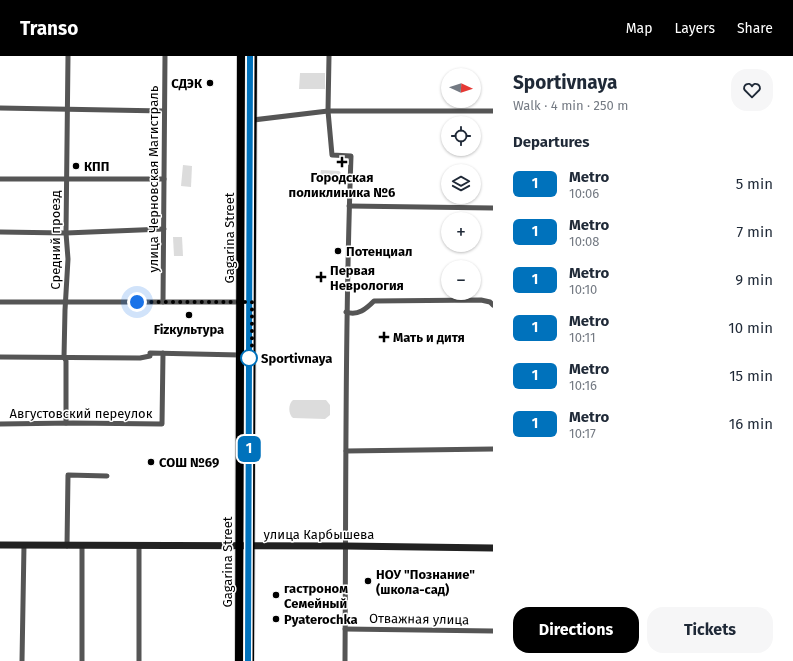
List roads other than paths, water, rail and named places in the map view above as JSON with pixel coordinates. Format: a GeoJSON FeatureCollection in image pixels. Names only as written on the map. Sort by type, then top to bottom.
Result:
{"type":"FeatureCollection","features":[{"type":"Feature","properties":{"kind":"main road","name":"Gagarina Street"},"geometry":{"type":"LineString","coordinates":[[239,661],[241,56]]}},
{"type":"Feature","properties":{"kind":"main road","name":"Gagarina Street"},"geometry":{"type":"LineString","coordinates":[[250,661],[253,56]]}},
{"type":"Feature","properties":{"kind":"main road"},"geometry":{"type":"LineString","coordinates":[[240,302],[252,302]]}},
{"type":"Feature","properties":{"kind":"main road"},"geometry":{"type":"LineString","coordinates":[[240,568],[250,568]]}},
{"type":"Feature","properties":{"kind":"street","name":"Средний проезд"},"geometry":{"type":"LineString","coordinates":[[66,423],[66,361],[64,357],[68,259],[66,233],[66,179],[68,56]]}},
{"type":"Feature","properties":{"kind":"street","name":"улица Черновская Магистраль"},"geometry":{"type":"LineString","coordinates":[[163,302],[165,56]]}},
{"type":"Feature","properties":{"kind":"street"},"geometry":{"type":"LineString","coordinates":[[329,56],[328,110],[332,155],[351,156],[346,312],[345,661]]}},
{"type":"Feature","properties":{"kind":"street"},"geometry":{"type":"LineString","coordinates":[[0,108],[164,111]]}},
{"type":"Feature","properties":{"kind":"street"},"geometry":{"type":"LineString","coordinates":[[253,120],[328,110],[493,111]]}},
{"type":"Feature","properties":{"kind":"street"},"geometry":{"type":"LineString","coordinates":[[0,179],[164,179]]}},
{"type":"Feature","properties":{"kind":"street"},"geometry":{"type":"LineString","coordinates":[[349,206],[493,208]]}},
{"type":"Feature","properties":{"kind":"street"},"geometry":{"type":"LineString","coordinates":[[0,232],[66,233],[164,230]]}},
{"type":"Feature","properties":{"kind":"street"},"geometry":{"type":"LineString","coordinates":[[346,312],[354,314],[367,309],[374,301],[481,300],[490,302],[493,305]]}},
{"type":"Feature","properties":{"kind":"street"},"geometry":{"type":"LineString","coordinates":[[0,302],[240,302]]}},
{"type":"Feature","properties":{"kind":"street"},"geometry":{"type":"LineString","coordinates":[[0,357],[140,358],[150,356],[150,352],[240,355]]}},
{"type":"Feature","properties":{"kind":"street","name":"Августовский переулок"},"geometry":{"type":"LineString","coordinates":[[0,424],[162,424],[163,353]]}},
{"type":"Feature","properties":{"kind":"street"},"geometry":{"type":"LineString","coordinates":[[346,451],[493,449]]}},
{"type":"Feature","properties":{"kind":"street"},"geometry":{"type":"LineString","coordinates":[[67,546],[68,475],[107,476]]}},
{"type":"Feature","properties":{"kind":"street","name":"улица Карбышева"},"geometry":{"type":"LineString","coordinates":[[0,545],[493,548]]}},
{"type":"Feature","properties":{"kind":"street"},"geometry":{"type":"LineString","coordinates":[[22,661],[24,545]]}},
{"type":"Feature","properties":{"kind":"street"},"geometry":{"type":"LineString","coordinates":[[82,546],[82,661]]}},
{"type":"Feature","properties":{"kind":"street"},"geometry":{"type":"LineString","coordinates":[[139,546],[139,661]]}},
{"type":"Feature","properties":{"kind":"street","name":"Отважная улица"},"geometry":{"type":"LineString","coordinates":[[345,629],[493,631]]}},
{"type":"Feature","properties":{"kind":"metro line","name":"1"},"geometry":{"type":"LineString","coordinates":[[248,661],[250,56]]}},
{"type":"Feature","properties":{"kind":"place","name":"СДЭК"},"geometry":{"type":"Point","coordinates":[210,83]}},
{"type":"Feature","properties":{"kind":"place","name":"Городская поликлиника №6"},"geometry":{"type":"Point","coordinates":[342,162]}},
{"type":"Feature","properties":{"kind":"place","name":"КПП"},"geometry":{"type":"Point","coordinates":[76,166]}},
{"type":"Feature","properties":{"kind":"place","name":"Потенциал"},"geometry":{"type":"Point","coordinates":[338,251]}},
{"type":"Feature","properties":{"kind":"place","name":"Первая Неврология"},"geometry":{"type":"Point","coordinates":[321,277]}},
{"type":"Feature","properties":{"kind":"place","name":"Fizкультура"},"geometry":{"type":"Point","coordinates":[189,315]}},
{"type":"Feature","properties":{"kind":"place","name":"Мать и дитя"},"geometry":{"type":"Point","coordinates":[384,337]}},
{"type":"Feature","properties":{"kind":"place","name":"Sportivnaya"},"geometry":{"type":"Point","coordinates":[249,358]}},
{"type":"Feature","properties":{"kind":"place","name":"СОШ №69"},"geometry":{"type":"Point","coordinates":[151,462]}},
{"type":"Feature","properties":{"kind":"place","name":"НОУ \"Познание\" (школа-сад)"},"geometry":{"type":"Point","coordinates":[368,581]}},
{"type":"Feature","properties":{"kind":"place","name":"гастроном Семейный"},"geometry":{"type":"Point","coordinates":[276,595]}},
{"type":"Feature","properties":{"kind":"place","name":"Pyaterochka"},"geometry":{"type":"Point","coordinates":[276,619]}}]}
